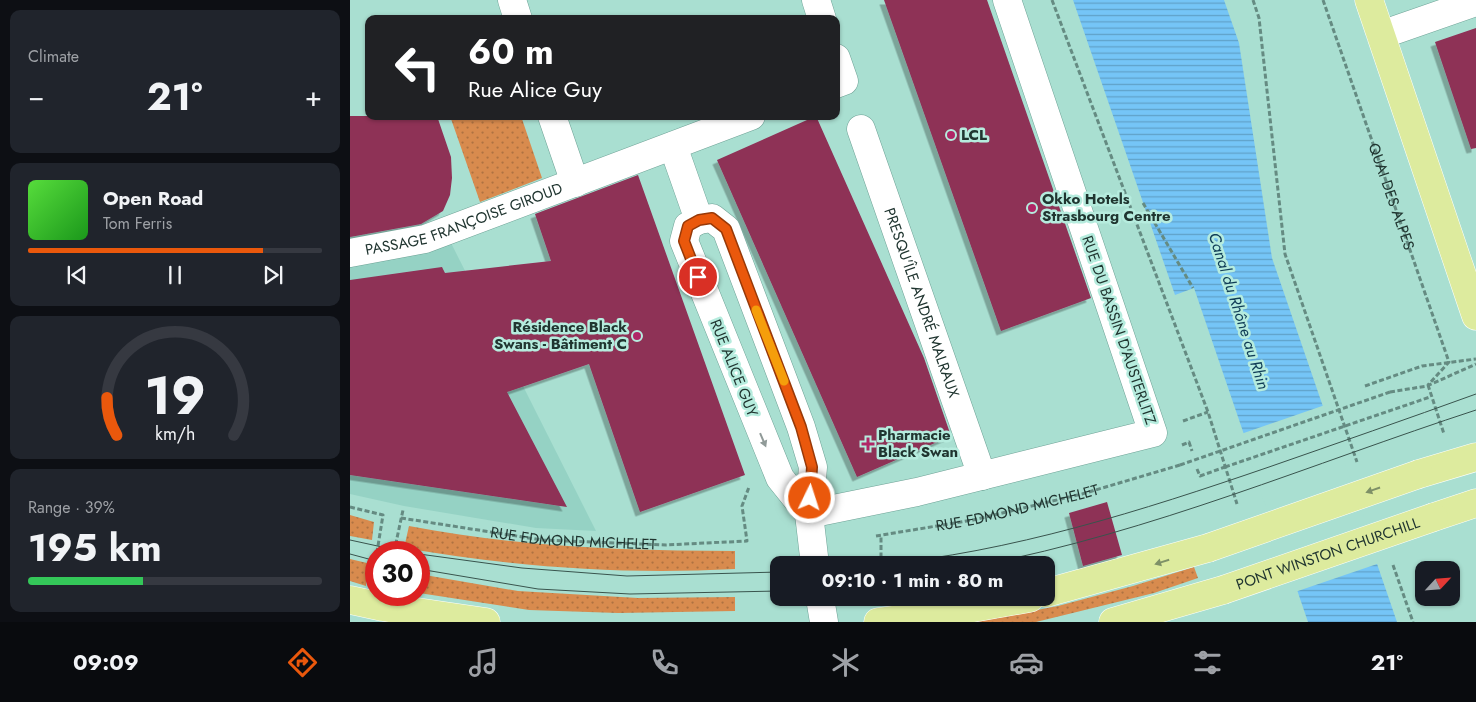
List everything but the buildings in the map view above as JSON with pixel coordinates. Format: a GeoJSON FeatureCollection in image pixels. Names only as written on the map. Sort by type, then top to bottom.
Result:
{"type":"FeatureCollection","features":[{"type":"Feature","properties":{"kind":"main road"},"geometry":{"type":"LineString","coordinates":[[1369,0],[1476,316]]}},
{"type":"Feature","properties":{"kind":"main road"},"geometry":{"type":"LineString","coordinates":[[1055,590],[1208,548],[1419,474],[1476,457]]}},
{"type":"Feature","properties":{"kind":"main road","name":"PONT WINSTON CHURCHILL"},"geometry":{"type":"LineString","coordinates":[[1113,622],[1223,590],[1476,503]]}},
{"type":"Feature","properties":{"kind":"main road"},"geometry":{"type":"LineString","coordinates":[[350,600],[383,608],[486,622]]}},
{"type":"Feature","properties":{"kind":"main road"},"geometry":{"type":"LineString","coordinates":[[878,622],[984,606]]}},
{"type":"Feature","properties":{"kind":"street"},"geometry":{"type":"LineString","coordinates":[[512,0],[517,15]]}},
{"type":"Feature","properties":{"kind":"street"},"geometry":{"type":"LineString","coordinates":[[816,0],[821,15]]}},
{"type":"Feature","properties":{"kind":"street","name":"RUE DU BASSIN D'AUSTERLITZ"},"geometry":{"type":"LineString","coordinates":[[982,476],[1153,433],[1007,0]]}},
{"type":"Feature","properties":{"kind":"street"},"geometry":{"type":"LineString","coordinates":[[1381,35],[1476,2]]}},
{"type":"Feature","properties":{"kind":"street"},"geometry":{"type":"LineString","coordinates":[[553,120],[575,183]]}},
{"type":"Feature","properties":{"kind":"street","name":"PASSAGE FRANÇOISE GIROUD"},"geometry":{"type":"LineString","coordinates":[[350,253],[425,239],[741,120]]}},
{"type":"Feature","properties":{"kind":"street","name":"PRESQU'ÎLE ANDRÉ MALRAUX"},"geometry":{"type":"LineString","coordinates":[[861,129],[982,476]]}},
{"type":"Feature","properties":{"kind":"street"},"geometry":{"type":"LineString","coordinates":[[673,146],[699,220],[712,218],[726,229],[801,427],[812,467],[809,514],[814,556]]}},
{"type":"Feature","properties":{"kind":"street","name":"RUE ALICE GUY"},"geometry":{"type":"LineString","coordinates":[[699,220],[688,226],[684,241],[776,470],[780,478],[809,514]]}},
{"type":"Feature","properties":{"kind":"street"},"geometry":{"type":"LineString","coordinates":[[809,514],[917,492],[982,476]]}},
{"type":"Feature","properties":{"kind":"street"},"geometry":{"type":"LineString","coordinates":[[821,606],[824,622]]}},
{"type":"Feature","properties":{"kind":"path"},"geometry":{"type":"LineString","coordinates":[[1052,0],[1208,412],[1240,514]]}},
{"type":"Feature","properties":{"kind":"path"},"geometry":{"type":"LineString","coordinates":[[1253,0],[1259,18],[1285,254],[1359,468]]}},
{"type":"Feature","properties":{"kind":"path","name":"QUAI DES ALPES"},"geometry":{"type":"LineString","coordinates":[[1323,0],[1449,362]]}},
{"type":"Feature","properties":{"kind":"path"},"geometry":{"type":"LineString","coordinates":[[1143,203],[1193,288]]}},
{"type":"Feature","properties":{"kind":"path"},"geometry":{"type":"LineString","coordinates":[[1365,386],[1422,366],[1476,359]]}},
{"type":"Feature","properties":{"kind":"path"},"geometry":{"type":"LineString","coordinates":[[1428,385],[1449,362]]}},
{"type":"Feature","properties":{"kind":"path"},"geometry":{"type":"LineString","coordinates":[[1428,385],[1476,364]]}},
{"type":"Feature","properties":{"kind":"path","name":"RUE EDMOND MICHELET"},"geometry":{"type":"LineString","coordinates":[[873,536],[972,520],[1082,494],[1180,465],[1390,392],[1428,385]]}},
{"type":"Feature","properties":{"kind":"path"},"geometry":{"type":"LineString","coordinates":[[1197,469],[1200,476],[1430,397]]}},
{"type":"Feature","properties":{"kind":"path"},"geometry":{"type":"LineString","coordinates":[[350,507],[383,515],[379,541]]}},
{"type":"Feature","properties":{"kind":"path"},"geometry":{"type":"LineString","coordinates":[[396,541],[403,510]]}},
{"type":"Feature","properties":{"kind":"path","name":"RUE EDMOND MICHELET"},"geometry":{"type":"LineString","coordinates":[[400,518],[542,540],[666,545],[747,542]]}},
{"type":"Feature","properties":{"kind":"path"},"geometry":{"type":"LineString","coordinates":[[1392,562],[1413,622]]}},
{"type":"Feature","properties":{"kind":"shaded area"},"geometry":{"type":"Polygon","coordinates":[[[451,120],[522,120],[542,178],[480,202],[451,120]]]}},
{"type":"Feature","properties":{"kind":"shaded area"},"geometry":{"type":"Polygon","coordinates":[[[445,231],[596,531],[536,528],[404,506],[350,494],[350,264],[445,231]]]}},
{"type":"Feature","properties":{"kind":"shaded area"},"geometry":{"type":"Polygon","coordinates":[[[350,515],[374,522],[372,540],[350,536],[350,515]]]}},
{"type":"Feature","properties":{"kind":"shaded area"},"geometry":{"type":"Polygon","coordinates":[[[409,526],[490,539],[531,543],[612,549],[735,551],[735,569],[651,571],[528,565],[430,552],[430,541],[406,541],[409,526]]]}},
{"type":"Feature","properties":{"kind":"shaded area"},"geometry":{"type":"Polygon","coordinates":[[[350,559],[365,563],[365,586],[350,581],[350,559]]]}},
{"type":"Feature","properties":{"kind":"shaded area"},"geometry":{"type":"Polygon","coordinates":[[[1194,567],[1198,578],[1154,593],[1036,622],[975,622],[1058,606],[1194,567]]]}},
{"type":"Feature","properties":{"kind":"shaded area"},"geometry":{"type":"Polygon","coordinates":[[[430,576],[518,591],[638,598],[735,597],[735,611],[618,613],[529,610],[430,595],[430,576]]]}},
{"type":"Feature","properties":{"kind":"water","name":"Canal du Rhône au Rhin"},"geometry":{"type":"Polygon","coordinates":[[[1073,0],[1224,0],[1239,43],[1272,258],[1397,622],[1308,622],[1194,288],[1175,295],[1073,0]]]}},
{"type":"Feature","properties":{"kind":"pier"},"geometry":{"type":"Polygon","coordinates":[[[1325,405],[1380,563],[1295,592],[1241,434],[1325,405]]]}},
{"type":"Feature","properties":{"kind":"tram line"},"geometry":{"type":"LineString","coordinates":[[944,556],[1027,540],[1124,514],[1269,467],[1476,394]]}},
{"type":"Feature","properties":{"kind":"tram line"},"geometry":{"type":"LineString","coordinates":[[1022,556],[1169,516],[1476,410]]}},
{"type":"Feature","properties":{"kind":"tram line"},"geometry":{"type":"LineString","coordinates":[[350,540],[365,543]]}},
{"type":"Feature","properties":{"kind":"tram line"},"geometry":{"type":"LineString","coordinates":[[350,554],[365,558]]}},
{"type":"Feature","properties":{"kind":"tram line"},"geometry":{"type":"LineString","coordinates":[[430,555],[522,568],[627,576],[770,572]]}},
{"type":"Feature","properties":{"kind":"tram line"},"geometry":{"type":"LineString","coordinates":[[430,571],[538,589],[630,594],[770,591]]}},
{"type":"Feature","properties":{"kind":"slow traffic"},"geometry":{"type":"LineString","coordinates":[[756,310],[784,381]]}},
{"type":"Feature","properties":{"kind":"place","name":"LCL"},"geometry":{"type":"Point","coordinates":[951,135]}},
{"type":"Feature","properties":{"kind":"place","name":"Okko Hotels Strasbourg Centre"},"geometry":{"type":"Point","coordinates":[1032,208]}},
{"type":"Feature","properties":{"kind":"place","name":"Résidence Black Swans - Bâtiment C"},"geometry":{"type":"Point","coordinates":[637,336]}},
{"type":"Feature","properties":{"kind":"place","name":"Pharmacie Black Swan"},"geometry":{"type":"Point","coordinates":[868,444]}},
{"type":"Feature","properties":{"kind":"route"},"geometry":{"type":"LineString","coordinates":[[698,277],[684,241],[688,226],[699,220],[712,218],[726,229],[801,427],[812,467],[810,498]]}}]}
